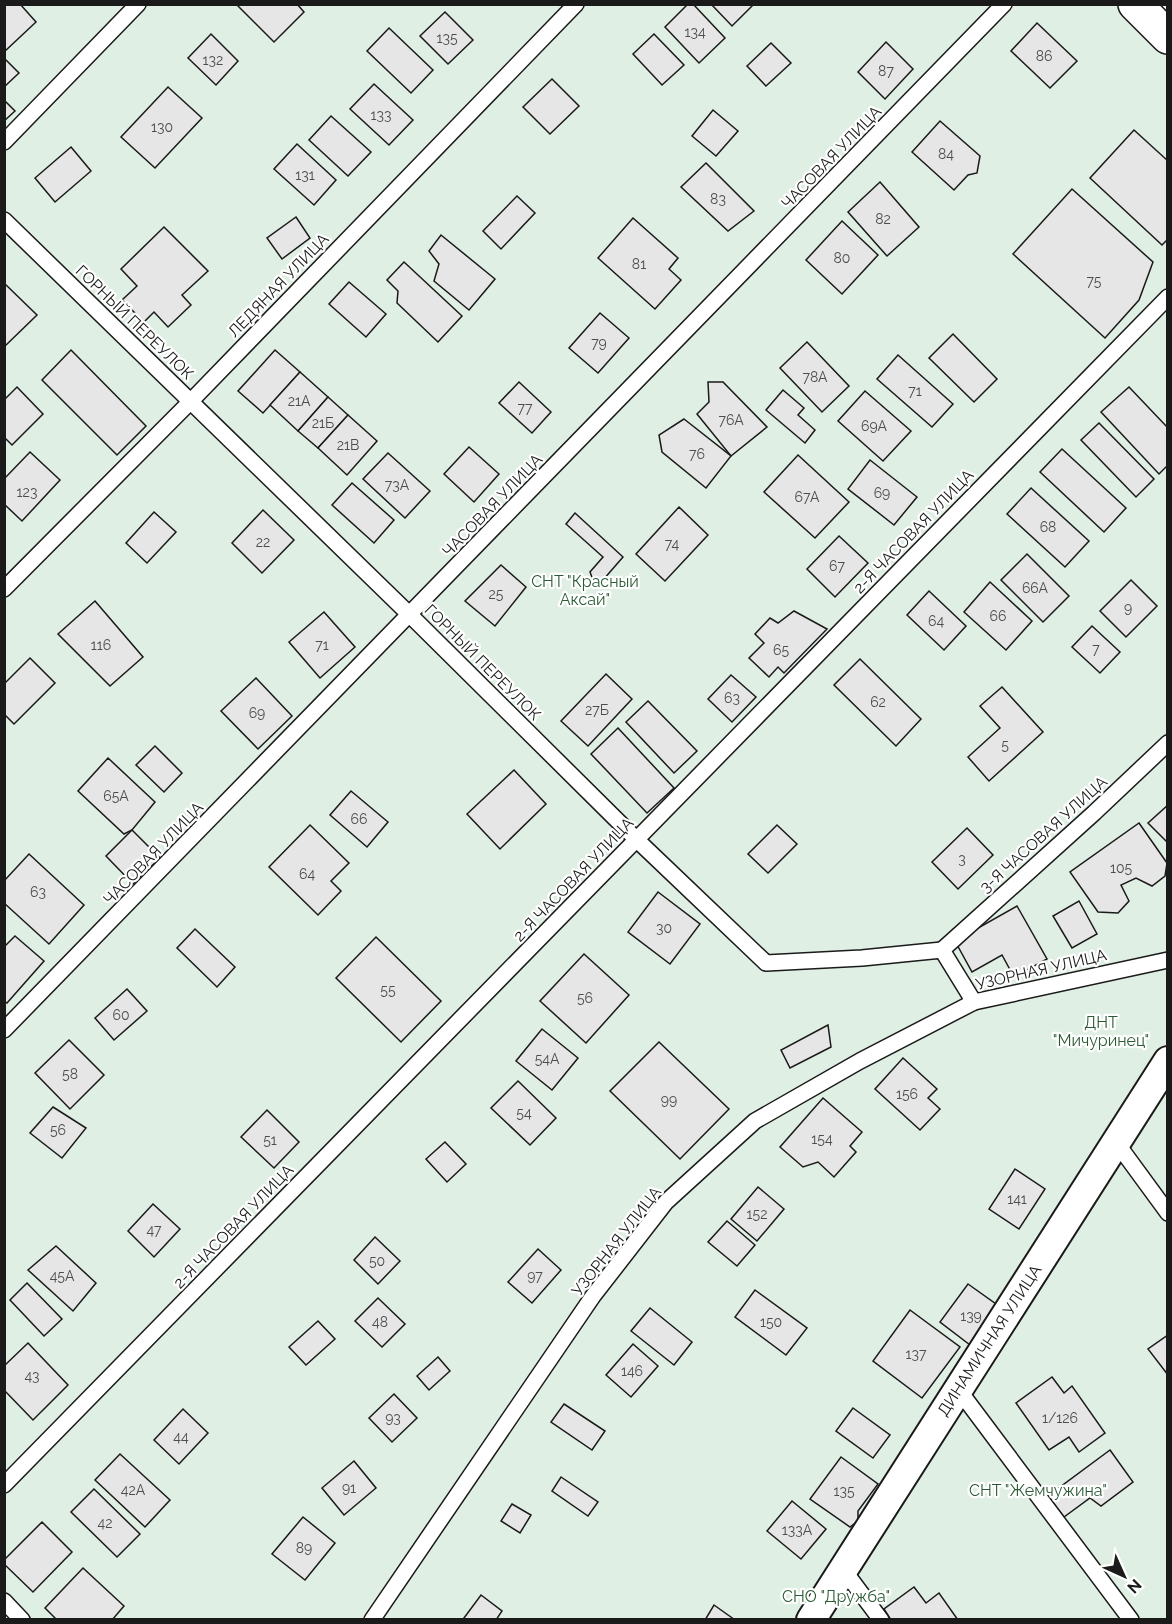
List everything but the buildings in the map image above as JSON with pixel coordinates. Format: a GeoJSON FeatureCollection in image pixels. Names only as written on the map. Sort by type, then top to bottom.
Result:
{"type":"FeatureCollection","features":[{"type":"Feature","properties":{"kind":"main road"},"geometry":{"type":"LineString","coordinates":[[1135,4],[1167,37]]}},
{"type":"Feature","properties":{"kind":"street","name":"ДИНАМИЧНАЯ УЛИЦА"},"geometry":{"type":"LineString","coordinates":[[811,1620],[1167,1061]]}},
{"type":"Feature","properties":{"kind":"lane"},"geometry":{"type":"LineString","coordinates":[[4,141],[138,4]]}},
{"type":"Feature","properties":{"kind":"lane","name":"ЛЕДЯНАЯ УЛИЦА"},"geometry":{"type":"LineString","coordinates":[[4,589],[191,401],[576,4]]}},
{"type":"Feature","properties":{"kind":"lane","name":"ЧАСОВАЯ УЛИЦА"},"geometry":{"type":"LineString","coordinates":[[4,1030],[411,615],[1004,4]]}},
{"type":"Feature","properties":{"kind":"lane","name":"ГОРНЫЙ ПЕРЕУЛОК"},"geometry":{"type":"LineString","coordinates":[[4,220],[411,615],[637,840],[766,963],[862,958],[942,950]]}},
{"type":"Feature","properties":{"kind":"lane","name":"2-Я ЧАСОВАЯ УЛИЦА"},"geometry":{"type":"LineString","coordinates":[[4,1485],[1167,297]]}},
{"type":"Feature","properties":{"kind":"lane","name":"3-Я ЧАСОВАЯ УЛИЦА"},"geometry":{"type":"LineString","coordinates":[[942,950],[1094,813],[1167,743]]}},
{"type":"Feature","properties":{"kind":"lane"},"geometry":{"type":"LineString","coordinates":[[942,950],[974,1002]]}},
{"type":"Feature","properties":{"kind":"lane","name":"УЗОРНАЯ УЛИЦА"},"geometry":{"type":"LineString","coordinates":[[372,1620],[593,1296],[666,1202],[755,1121],[860,1061],[974,1002],[1167,960]]}},
{"type":"Feature","properties":{"kind":"lane"},"geometry":{"type":"LineString","coordinates":[[1116,1142],[1167,1213]]}},
{"type":"Feature","properties":{"kind":"lane"},"geometry":{"type":"LineString","coordinates":[[958,1389],[1131,1620]]}},
{"type":"Feature","properties":{"kind":"lane"},"geometry":{"type":"LineString","coordinates":[[843,1569],[881,1620]]}},
{"type":"Feature","properties":{"kind":"lane"},"geometry":{"type":"LineString","coordinates":[[4,1601],[22,1620]]}},
{"type":"Feature","properties":{"kind":"green space","name":"СНТ \"Красный Аксай\""},"geometry":{"type":"Polygon","coordinates":[[[5,5],[1123,5],[1168,49],[1167,1619],[5,1620],[5,5]]]}},
{"type":"Feature","properties":{"kind":"park label","name":"ДНТ \"Мичуринец\""},"geometry":{"type":"Point","coordinates":[1101,1031]}},
{"type":"Feature","properties":{"kind":"park label","name":"СНТ \"Жемчужина\""},"geometry":{"type":"Point","coordinates":[1038,1490]}},
{"type":"Feature","properties":{"kind":"park label","name":"СНО \"Дружба\""},"geometry":{"type":"Point","coordinates":[836,1596]}}]}
